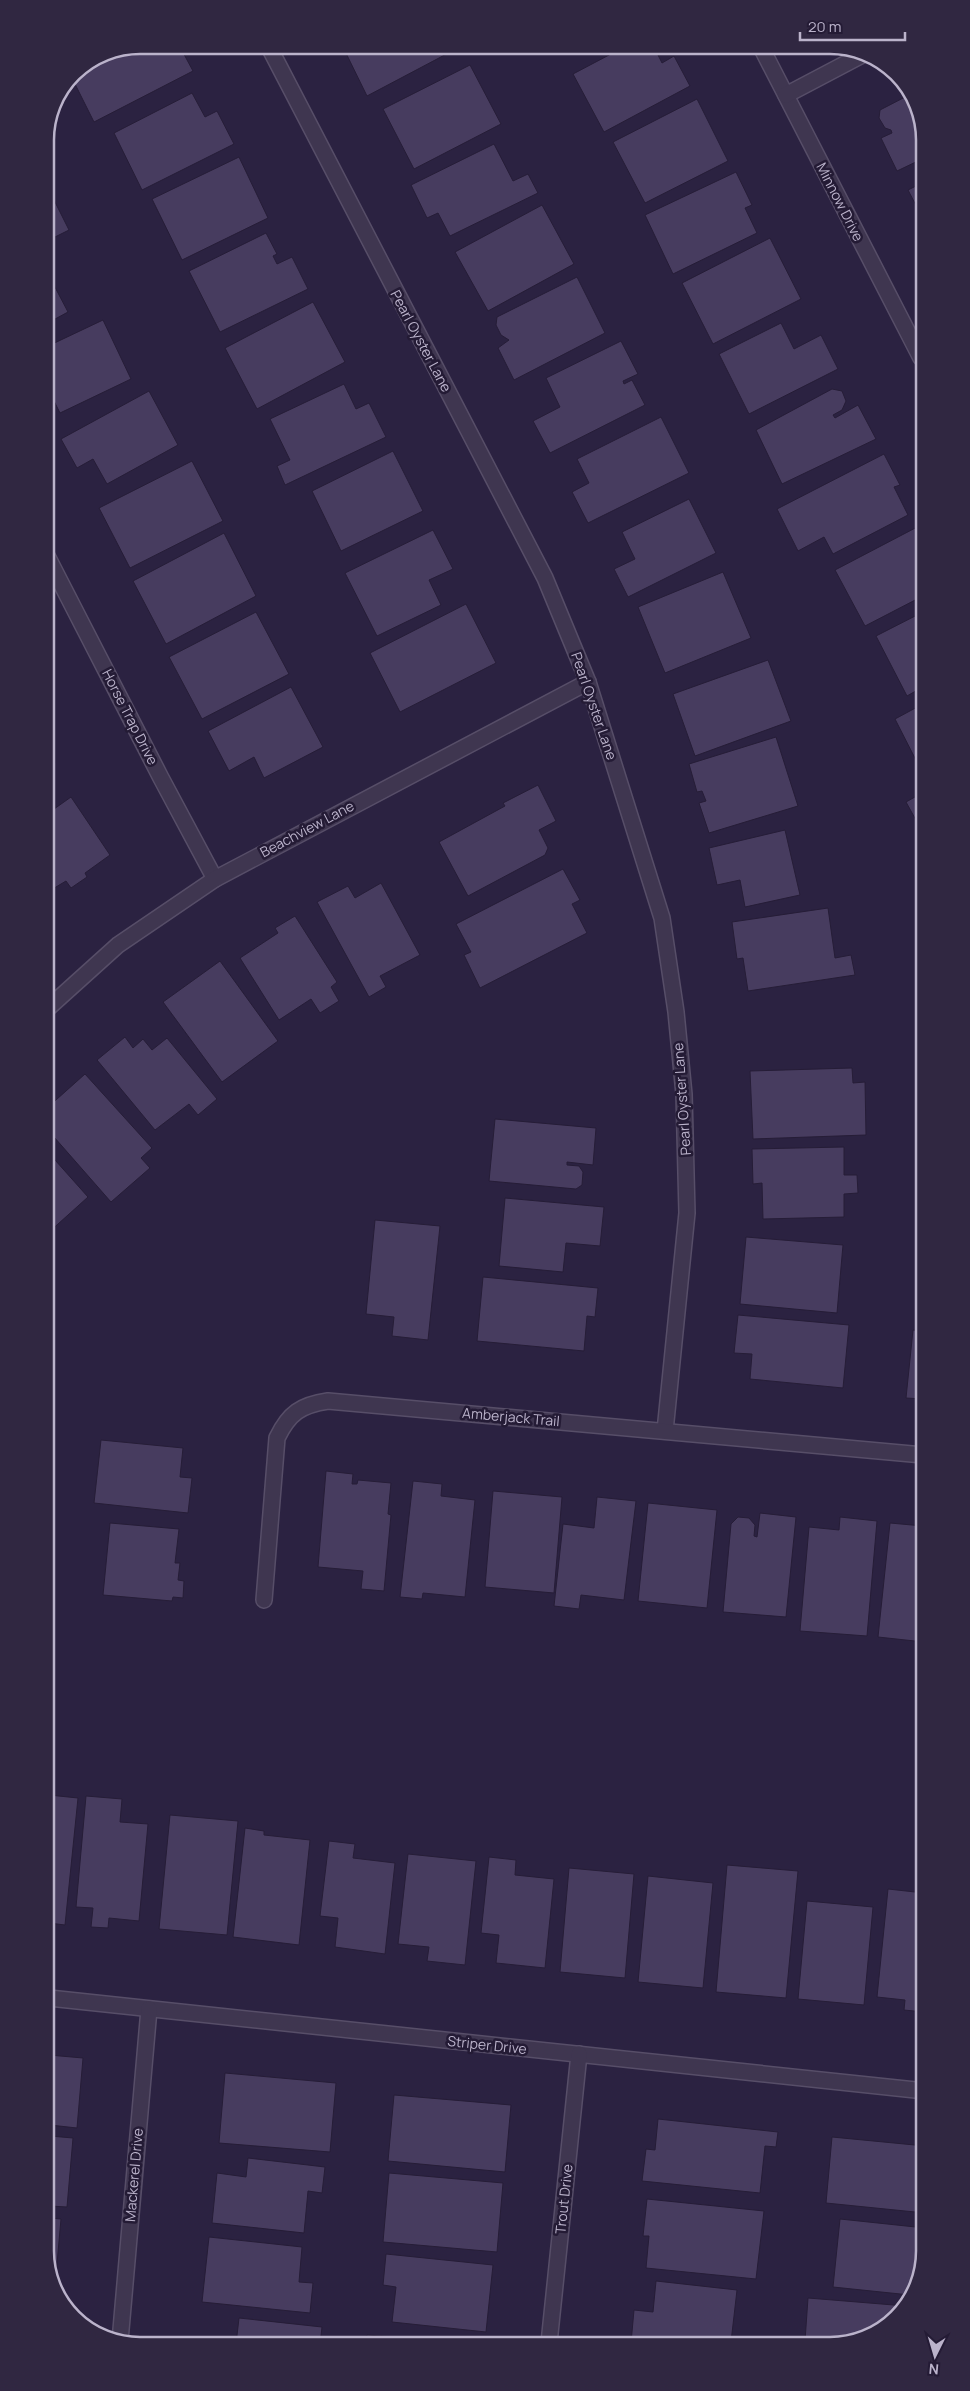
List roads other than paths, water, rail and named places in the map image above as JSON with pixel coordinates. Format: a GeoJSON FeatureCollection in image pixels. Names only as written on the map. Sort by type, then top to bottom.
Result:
{"type":"FeatureCollection","features":[{"type":"Feature","properties":{"kind":"street","name":"Pearl Oyster Lane"},"geometry":{"type":"LineString","coordinates":[[273,54],[545,578],[588,682],[662,918],[676,1012],[684,1094],[687,1213],[665,1431]]}},
{"type":"Feature","properties":{"kind":"street","name":"Minnow Drive"},"geometry":{"type":"LineString","coordinates":[[765,54],[916,348]]}},
{"type":"Feature","properties":{"kind":"street"},"geometry":{"type":"LineString","coordinates":[[786,95],[856,58]]}},
{"type":"Feature","properties":{"kind":"street","name":"Horse Trap Drive"},"geometry":{"type":"LineString","coordinates":[[54,570],[215,879]]}},
{"type":"Feature","properties":{"kind":"street","name":"Beachview Lane"},"geometry":{"type":"LineString","coordinates":[[54,1003],[118,945],[215,879],[588,682]]}},
{"type":"Feature","properties":{"kind":"street","name":"Amberjack Trail"},"geometry":{"type":"LineString","coordinates":[[264,1600],[277,1438],[286,1420],[312,1403],[328,1401],[916,1454]]}},
{"type":"Feature","properties":{"kind":"street","name":"Striper Drive"},"geometry":{"type":"LineString","coordinates":[[54,1999],[916,2090]]}},
{"type":"Feature","properties":{"kind":"street","name":"Mackerel Drive"},"geometry":{"type":"LineString","coordinates":[[120,2335],[149,2009]]}},
{"type":"Feature","properties":{"kind":"street","name":"Trout Drive"},"geometry":{"type":"LineString","coordinates":[[550,2337],[579,2054]]}}]}
